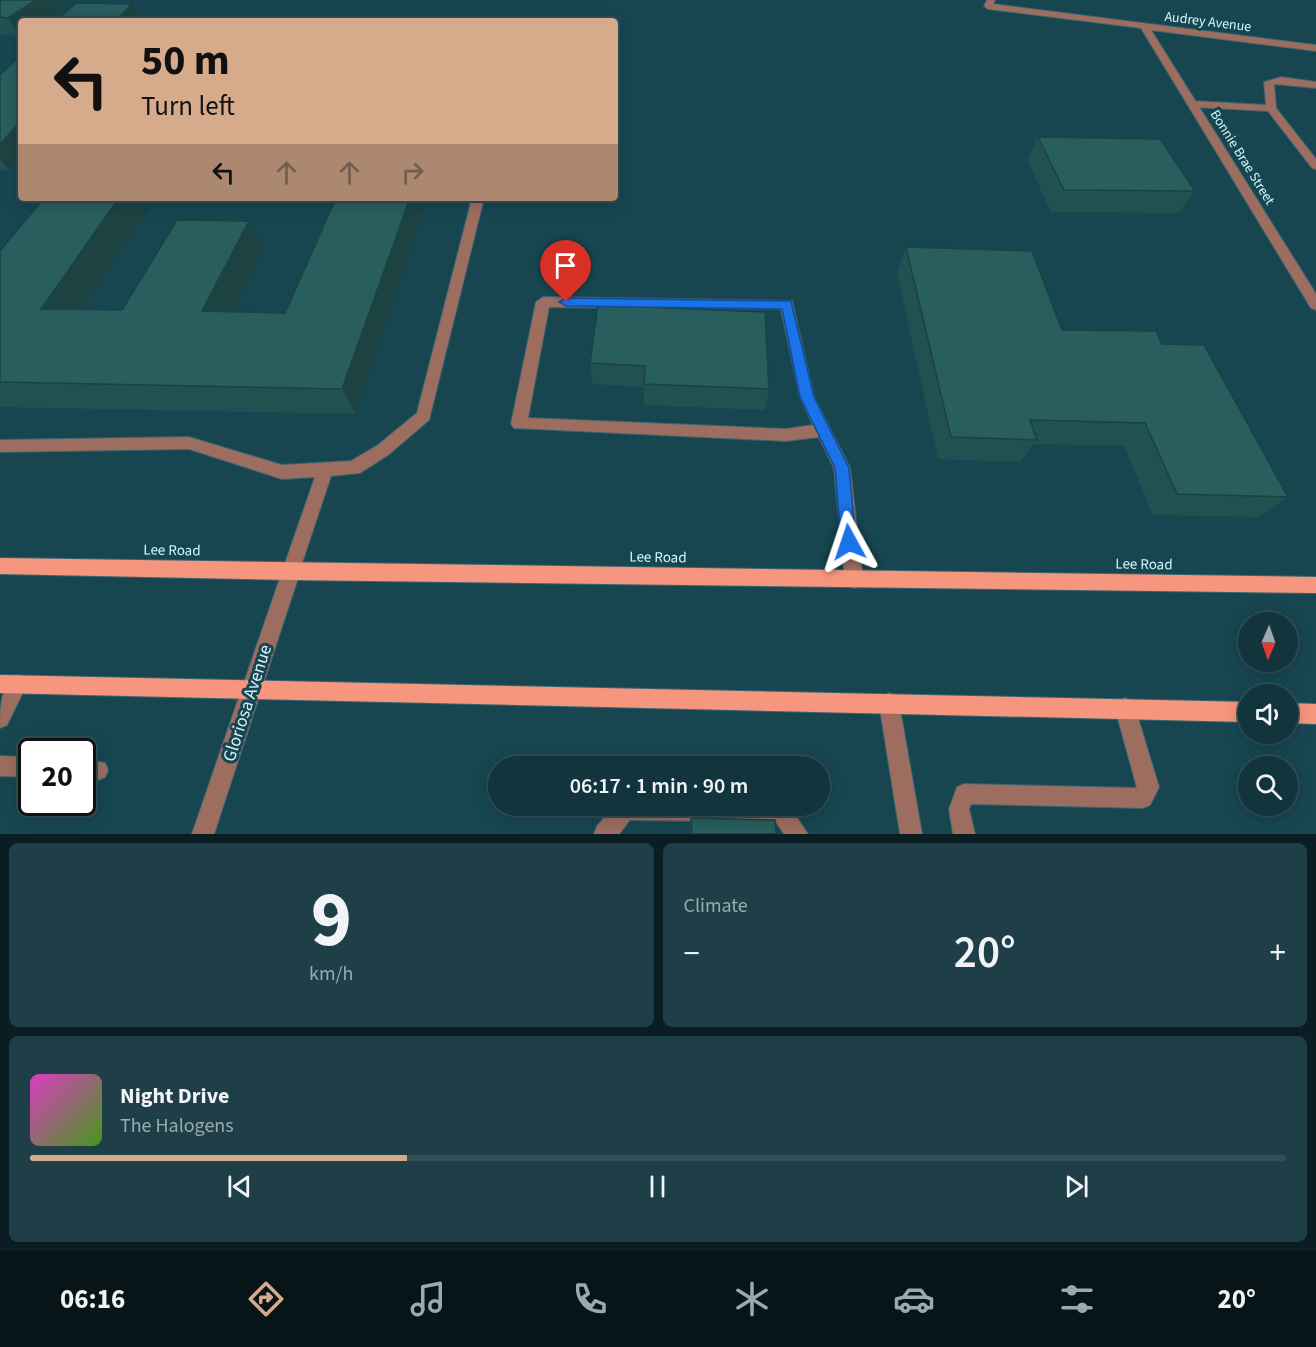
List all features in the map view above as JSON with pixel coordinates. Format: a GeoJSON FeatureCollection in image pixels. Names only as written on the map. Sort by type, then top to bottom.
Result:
{"type":"FeatureCollection","features":[{"type":"Feature","properties":{"kind":"main road","name":"Lee Road"},"geometry":{"type":"LineString","coordinates":[[0,566],[1316,585]]}},
{"type":"Feature","properties":{"kind":"main road"},"geometry":{"type":"LineString","coordinates":[[9,684],[1238,712]]}},
{"type":"Feature","properties":{"kind":"main road"},"geometry":{"type":"LineString","coordinates":[[1298,713],[1316,714]]}},
{"type":"Feature","properties":{"kind":"street","name":"Audrey Avenue"},"geometry":{"type":"LineString","coordinates":[[990,3],[1316,48]]}},
{"type":"Feature","properties":{"kind":"street","name":"Bonnie Brae Street"},"geometry":{"type":"LineString","coordinates":[[1144,26],[1315,302]]}},
{"type":"Feature","properties":{"kind":"street"},"geometry":{"type":"LineString","coordinates":[[1316,85],[1281,80],[1269,82],[1272,108],[1316,166]]}},
{"type":"Feature","properties":{"kind":"street"},"geometry":{"type":"LineString","coordinates":[[1192,104],[1272,108]]}},
{"type":"Feature","properties":{"kind":"street"},"geometry":{"type":"LineString","coordinates":[[0,446],[189,443],[282,471],[354,468],[383,450],[424,416],[477,201]]}},
{"type":"Feature","properties":{"kind":"street"},"geometry":{"type":"LineString","coordinates":[[823,430],[786,435],[519,424],[543,302],[787,304],[807,397],[842,468],[854,580]]}},
{"type":"Feature","properties":{"kind":"street","name":"Gloriosa Avenue"},"geometry":{"type":"LineString","coordinates":[[203,834],[325,470]]}},
{"type":"Feature","properties":{"kind":"street"},"geometry":{"type":"LineString","coordinates":[[0,718],[9,684]]}},
{"type":"Feature","properties":{"kind":"street"},"geometry":{"type":"LineString","coordinates":[[889,703],[911,834]]}},
{"type":"Feature","properties":{"kind":"street"},"geometry":{"type":"LineString","coordinates":[[963,834],[959,809],[964,794],[1143,798],[1149,787],[1125,708]]}},
{"type":"Feature","properties":{"kind":"street"},"geometry":{"type":"LineString","coordinates":[[0,766],[18,767]]}},
{"type":"Feature","properties":{"kind":"street"},"geometry":{"type":"LineString","coordinates":[[605,834],[625,810],[781,812],[797,834]]}},
{"type":"Feature","properties":{"kind":"building"},"geometry":{"type":"Polygon","coordinates":[[[0,0],[36,0],[8,18],[0,17],[0,0]]]}},
{"type":"Feature","properties":{"kind":"building"},"geometry":{"type":"Polygon","coordinates":[[[76,3],[132,4],[119,18],[59,18],[76,3]]]}},
{"type":"Feature","properties":{"kind":"building"},"geometry":{"type":"Polygon","coordinates":[[[18,58],[18,124],[0,144],[0,75],[18,58]]]}},
{"type":"Feature","properties":{"kind":"building"},"geometry":{"type":"Polygon","coordinates":[[[1038,137],[1160,139],[1195,191],[1064,190],[1038,137]]]}},
{"type":"Feature","properties":{"kind":"building"},"geometry":{"type":"Polygon","coordinates":[[[42,201],[117,201],[41,309],[122,310],[177,220],[249,221],[202,311],[285,313],[335,201],[409,201],[342,389],[0,382],[0,251],[42,201]]]}},
{"type":"Feature","properties":{"kind":"building"},"geometry":{"type":"Polygon","coordinates":[[[906,247],[1032,251],[1062,330],[1156,331],[1162,344],[1204,345],[1288,497],[1177,494],[1145,423],[1030,420],[1037,440],[951,437],[906,247]]]}},
{"type":"Feature","properties":{"kind":"building"},"geometry":{"type":"Polygon","coordinates":[[[598,305],[765,312],[769,389],[644,384],[645,366],[590,363],[598,305]]]}},
{"type":"Feature","properties":{"kind":"building"},"geometry":{"type":"Polygon","coordinates":[[[691,818],[775,820],[776,834],[692,834],[691,818]]]}},
{"type":"Feature","properties":{"kind":"route"},"geometry":{"type":"LineString","coordinates":[[566,302],[787,304],[807,397],[842,468],[849,542]]}}]}
